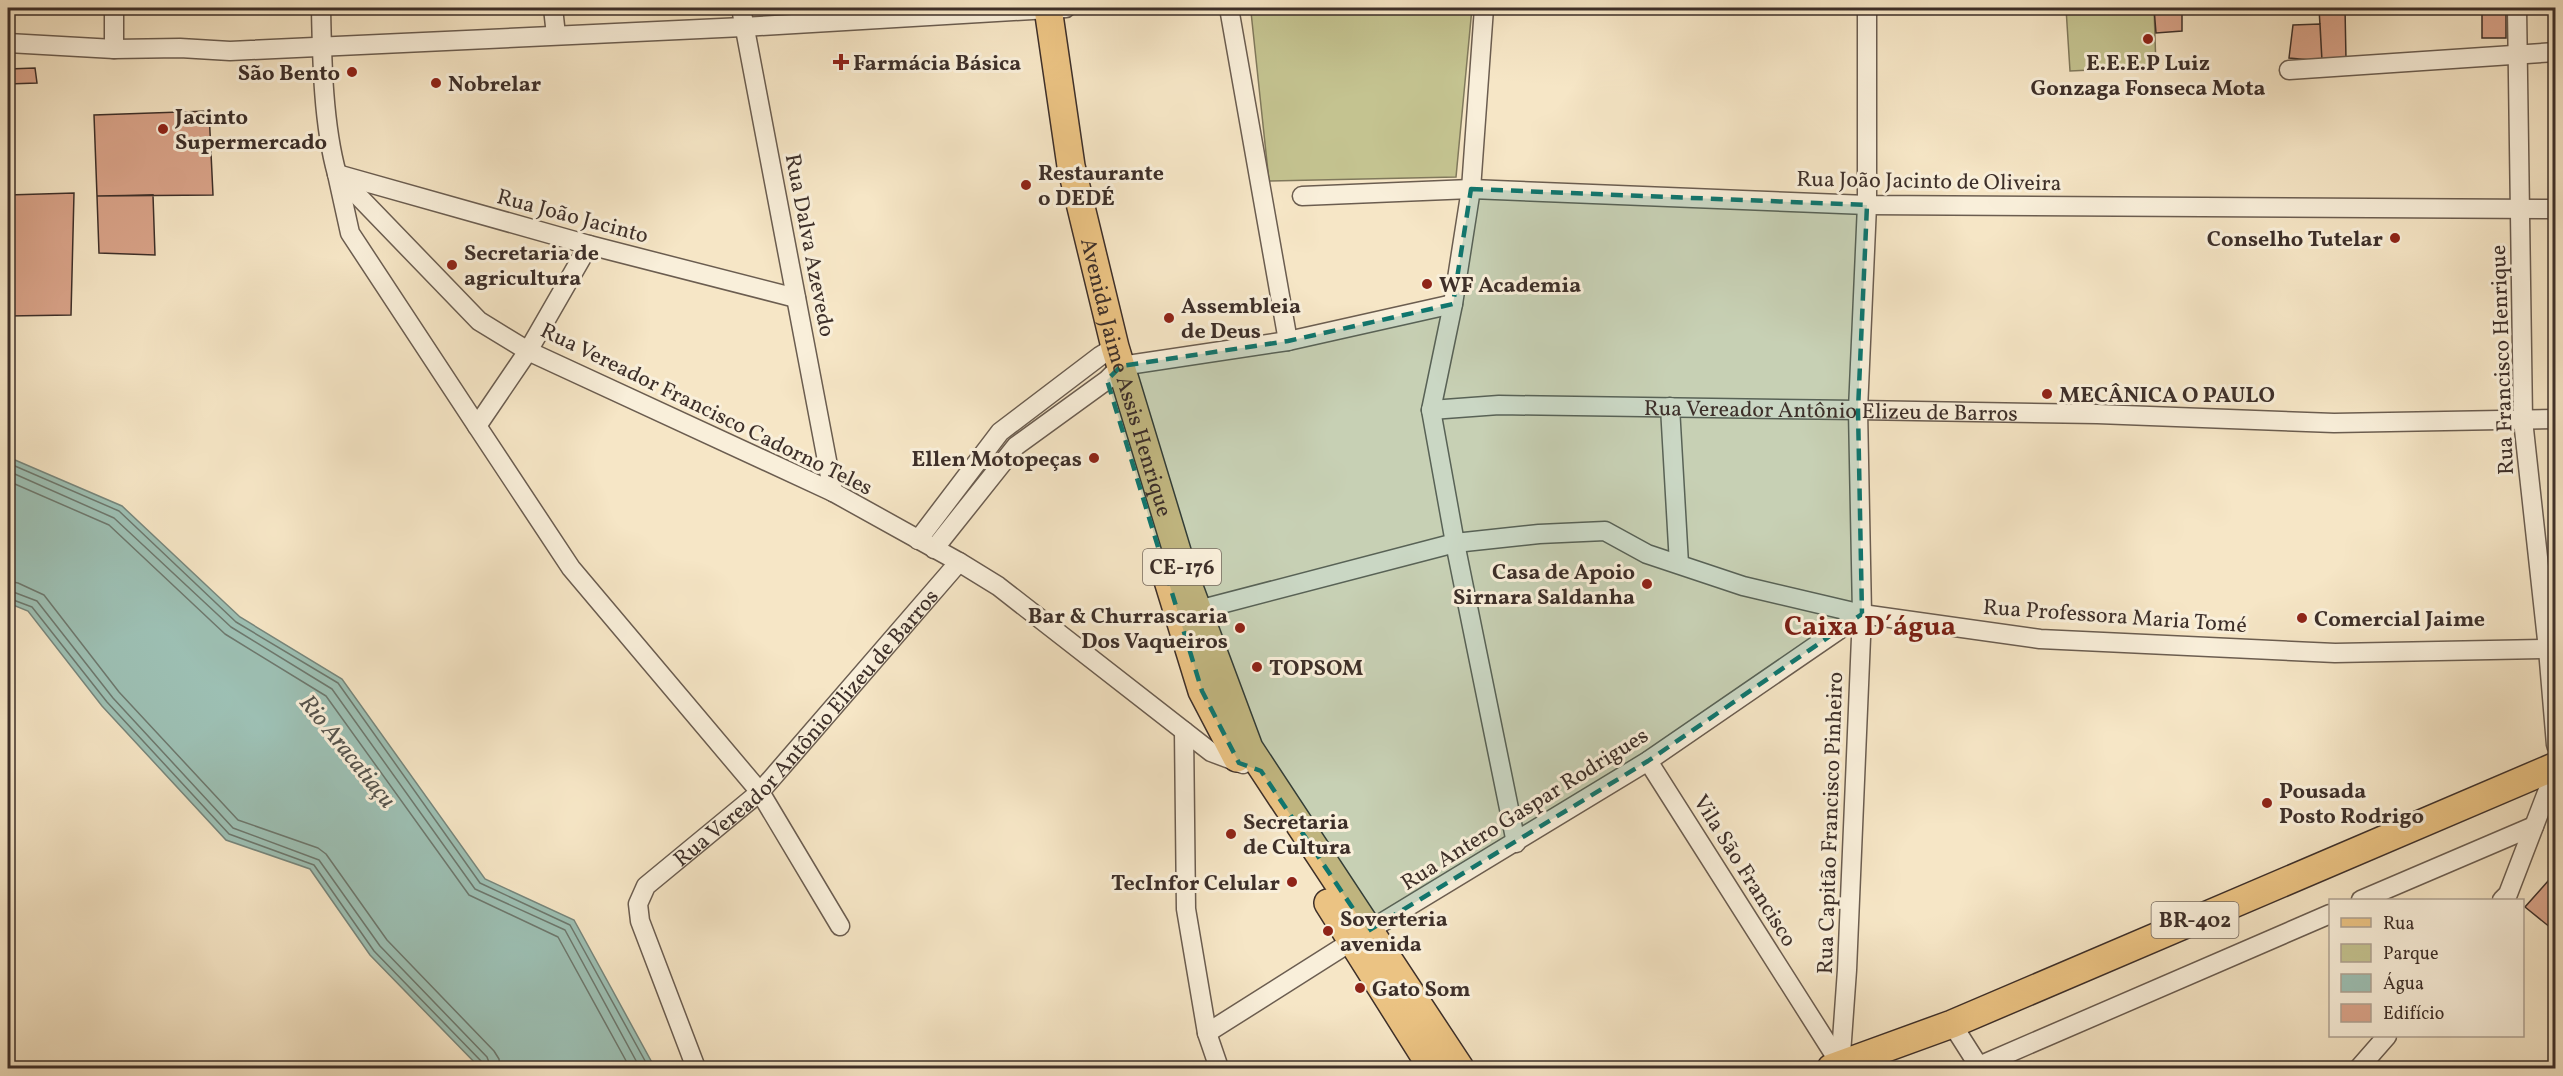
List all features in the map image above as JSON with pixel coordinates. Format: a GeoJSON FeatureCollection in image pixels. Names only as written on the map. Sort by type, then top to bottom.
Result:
{"type":"FeatureCollection","features":[{"type":"Feature","properties":{"kind":"main road","name":"Avenida Jaime Assis Henrique"},"geometry":{"type":"LineString","coordinates":[[1044,8],[1071,166],[1111,362],[1183,571],[1248,748],[1250,767],[1361,937],[1460,1068]]}},
{"type":"Feature","properties":{"kind":"main road","name":"CE-176"},"geometry":{"type":"LineString","coordinates":[[1111,362],[1202,691],[1250,767]]}},
{"type":"Feature","properties":{"kind":"main road","name":"BR-402"},"geometry":{"type":"LineString","coordinates":[[1837,1067],[1952,1024],[2556,768]]}},
{"type":"Feature","properties":{"kind":"main road","name":"CE-176"},"geometry":{"type":"LineString","coordinates":[[1361,937],[1432,1068]]}},
{"type":"Feature","properties":{"kind":"street"},"geometry":{"type":"LineString","coordinates":[[114,8],[114,49]]}},
{"type":"Feature","properties":{"kind":"street"},"geometry":{"type":"LineString","coordinates":[[321,8],[321,47],[332,154],[350,233],[571,567],[760,792],[840,926]]}},
{"type":"Feature","properties":{"kind":"street"},"geometry":{"type":"LineString","coordinates":[[554,8],[556,35]]}},
{"type":"Feature","properties":{"kind":"street","name":"Rua Dalva Azevedo"},"geometry":{"type":"LineString","coordinates":[[741,8],[833,492]]}},
{"type":"Feature","properties":{"kind":"street"},"geometry":{"type":"LineString","coordinates":[[8,43],[114,49],[180,48],[230,51],[743,27],[1044,8]]}},
{"type":"Feature","properties":{"kind":"street"},"geometry":{"type":"LineString","coordinates":[[1228,8],[1288,341]]}},
{"type":"Feature","properties":{"kind":"street"},"geometry":{"type":"LineString","coordinates":[[1484,8],[1471,189],[1453,304],[1431,410],[1455,543],[1516,843]]}},
{"type":"Feature","properties":{"kind":"street","name":"Rua Capitão Francisco Pinheiro"},"geometry":{"type":"LineString","coordinates":[[1837,1067],[1847,970],[1862,614],[1858,410],[1867,205],[1867,8]]}},
{"type":"Feature","properties":{"kind":"street","name":"Rua Francisco Henrique"},"geometry":{"type":"LineString","coordinates":[[2517,8],[2523,420],[2556,745]]}},
{"type":"Feature","properties":{"kind":"street"},"geometry":{"type":"LineString","coordinates":[[2289,70],[2556,52]]}},
{"type":"Feature","properties":{"kind":"street","name":"Rua João Jacinto"},"geometry":{"type":"LineString","coordinates":[[337,174],[589,245],[796,298]]}},
{"type":"Feature","properties":{"kind":"street","name":"Rua Vereador Francisco Cadorno Teles"},"geometry":{"type":"LineString","coordinates":[[337,174],[479,321],[528,351],[833,492],[959,562],[998,586],[1210,753],[1250,767]]}},
{"type":"Feature","properties":{"kind":"street","name":"Rua João Jacinto de Oliveira"},"geometry":{"type":"LineString","coordinates":[[1302,196],[1471,189],[1867,205],[2556,209]]}},
{"type":"Feature","properties":{"kind":"street"},"geometry":{"type":"LineString","coordinates":[[477,426],[528,351],[589,245]]}},
{"type":"Feature","properties":{"kind":"street"},"geometry":{"type":"LineString","coordinates":[[918,540],[1000,432],[1111,362],[1288,341],[1453,304]]}},
{"type":"Feature","properties":{"kind":"street"},"geometry":{"type":"LineString","coordinates":[[934,549],[1016,446],[1111,362]]}},
{"type":"Feature","properties":{"kind":"street","name":"Rua Vereador Antônio Elizeu de Barros"},"geometry":{"type":"LineString","coordinates":[[1431,410],[1499,405],[1670,407],[2097,414],[2334,423],[2556,419]]}},
{"type":"Feature","properties":{"kind":"street"},"geometry":{"type":"LineString","coordinates":[[1670,407],[1678,564]]}},
{"type":"Feature","properties":{"kind":"street","name":"Rua Professora Maria Tomé"},"geometry":{"type":"LineString","coordinates":[[1198,610],[1455,543],[1539,534],[1605,531],[1647,554],[1743,586],[1862,614],[2040,639],[2335,652],[2548,649]]}},
{"type":"Feature","properties":{"kind":"street","name":"Rua Vereador Antônio Elizeu de Barros"},"geometry":{"type":"LineString","coordinates":[[696,1068],[640,921],[638,904],[645,886],[760,792],[959,562]]}},
{"type":"Feature","properties":{"kind":"street","name":"Rua Antero Gaspar Rodrigues"},"geometry":{"type":"LineString","coordinates":[[1206,1033],[1648,761],[1862,614]]}},
{"type":"Feature","properties":{"kind":"street"},"geometry":{"type":"LineString","coordinates":[[1184,732],[1186,909],[1206,1033],[1219,1068]]}},
{"type":"Feature","properties":{"kind":"street","name":"Vila São Francisco"},"geometry":{"type":"LineString","coordinates":[[1648,761],[1837,1067]]}},
{"type":"Feature","properties":{"kind":"street"},"geometry":{"type":"LineString","coordinates":[[2503,899],[2508,894],[2556,768]]}},
{"type":"Feature","properties":{"kind":"street"},"geometry":{"type":"LineString","coordinates":[[2363,899],[2534,826]]}},
{"type":"Feature","properties":{"kind":"street"},"geometry":{"type":"LineString","coordinates":[[1952,1024],[1979,1067],[2329,915]]}},
{"type":"Feature","properties":{"kind":"street"},"geometry":{"type":"LineString","coordinates":[[2359,1068],[2385,1037]]}},
{"type":"Feature","properties":{"kind":"highlighted area"},"geometry":{"type":"Polygon","coordinates":[[[1471,189],[1867,205],[1858,410],[1862,614],[1648,761],[1368,931],[1261,771],[1239,763],[1202,691],[1107,380],[1121,366],[1288,341],[1453,304],[1471,189]]]}},
{"type":"Feature","properties":{"kind":"green space"},"geometry":{"type":"Polygon","coordinates":[[[1305,8],[1472,8],[1456,177],[1269,181],[1251,12],[1305,8]]]}},
{"type":"Feature","properties":{"kind":"green space"},"geometry":{"type":"Polygon","coordinates":[[[2066,8],[2154,8],[2156,67],[2070,71],[2066,8]]]}},
{"type":"Feature","properties":{"kind":"water","name":"Rio Aracatiaçu"},"geometry":{"type":"Polygon","coordinates":[[[8,457],[122,506],[240,617],[342,679],[485,879],[574,920],[655,1068],[480,1068],[370,955],[310,869],[226,840],[102,706],[28,611],[8,603],[8,457]]]}},
{"type":"Feature","properties":{"kind":"building"},"geometry":{"type":"Polygon","coordinates":[[[2154,8],[2182,8],[2182,31],[2156,33],[2154,8]]]}},
{"type":"Feature","properties":{"kind":"building"},"geometry":{"type":"Polygon","coordinates":[[[2319,8],[2345,8],[2346,59],[2322,61],[2319,8]]]}},
{"type":"Feature","properties":{"kind":"building"},"geometry":{"type":"Polygon","coordinates":[[[2482,8],[2506,8],[2506,38],[2482,38],[2482,8]]]}},
{"type":"Feature","properties":{"kind":"building"},"geometry":{"type":"Polygon","coordinates":[[[2320,24],[2322,61],[2289,58],[2293,25],[2320,24]]]}},
{"type":"Feature","properties":{"kind":"building"},"geometry":{"type":"Polygon","coordinates":[[[35,68],[37,83],[8,84],[8,69],[35,68]]]}},
{"type":"Feature","properties":{"kind":"building"},"geometry":{"type":"Polygon","coordinates":[[[209,111],[213,195],[97,196],[94,115],[209,111]]]}},
{"type":"Feature","properties":{"kind":"building"},"geometry":{"type":"Polygon","coordinates":[[[74,193],[71,315],[8,316],[8,195],[74,193]]]}},
{"type":"Feature","properties":{"kind":"building"},"geometry":{"type":"Polygon","coordinates":[[[153,195],[155,255],[99,253],[97,196],[153,195]]]}},
{"type":"Feature","properties":{"kind":"building"},"geometry":{"type":"Polygon","coordinates":[[[2556,872],[2556,932],[2525,907],[2556,872]]]}},
{"type":"Feature","properties":{"kind":"place","name":"E.E.E.P Luiz Gonzaga Fonseca Mota"},"geometry":{"type":"Point","coordinates":[2148,39]}},
{"type":"Feature","properties":{"kind":"place","name":"Farmácia Básica"},"geometry":{"type":"Point","coordinates":[841,62]}},
{"type":"Feature","properties":{"kind":"place","name":"São Bento"},"geometry":{"type":"Point","coordinates":[352,72]}},
{"type":"Feature","properties":{"kind":"place","name":"Nobrelar"},"geometry":{"type":"Point","coordinates":[436,83]}},
{"type":"Feature","properties":{"kind":"place","name":"Jacinto Supermercado"},"geometry":{"type":"Point","coordinates":[163,129]}},
{"type":"Feature","properties":{"kind":"place","name":"Restaurante o DEDÉ"},"geometry":{"type":"Point","coordinates":[1026,185]}},
{"type":"Feature","properties":{"kind":"place","name":"Conselho Tutelar"},"geometry":{"type":"Point","coordinates":[2395,238]}},
{"type":"Feature","properties":{"kind":"place","name":"Secretaria de agricultura"},"geometry":{"type":"Point","coordinates":[452,265]}},
{"type":"Feature","properties":{"kind":"place","name":"WF Academia"},"geometry":{"type":"Point","coordinates":[1427,284]}},
{"type":"Feature","properties":{"kind":"place","name":"Assembleia de Deus"},"geometry":{"type":"Point","coordinates":[1169,318]}},
{"type":"Feature","properties":{"kind":"place","name":"MECÂNICA O PAULO"},"geometry":{"type":"Point","coordinates":[2047,394]}},
{"type":"Feature","properties":{"kind":"place","name":"Ellen Motopeças"},"geometry":{"type":"Point","coordinates":[1094,458]}},
{"type":"Feature","properties":{"kind":"place","name":"Casa de Apoio Sirnara Saldanha"},"geometry":{"type":"Point","coordinates":[1647,584]}},
{"type":"Feature","properties":{"kind":"place","name":"Comercial Jaime"},"geometry":{"type":"Point","coordinates":[2302,618]}},
{"type":"Feature","properties":{"kind":"place","name":"Bar & Churrascaria Dos Vaqueiros"},"geometry":{"type":"Point","coordinates":[1240,628]}},
{"type":"Feature","properties":{"kind":"place","name":"TOPSOM"},"geometry":{"type":"Point","coordinates":[1257,667]}},
{"type":"Feature","properties":{"kind":"place","name":"Pousada Posto Rodrigo"},"geometry":{"type":"Point","coordinates":[2267,803]}},
{"type":"Feature","properties":{"kind":"place","name":"Secretaria de Cultura"},"geometry":{"type":"Point","coordinates":[1231,834]}},
{"type":"Feature","properties":{"kind":"place","name":"TecInfor Celular"},"geometry":{"type":"Point","coordinates":[1292,882]}},
{"type":"Feature","properties":{"kind":"place","name":"Soverteria avenida"},"geometry":{"type":"Point","coordinates":[1328,931]}},
{"type":"Feature","properties":{"kind":"place","name":"Gato Som"},"geometry":{"type":"Point","coordinates":[1360,988]}},
{"type":"Feature","properties":{"kind":"district","name":"Caixa D´água"},"geometry":{"type":"Point","coordinates":[1870,625]}}]}
